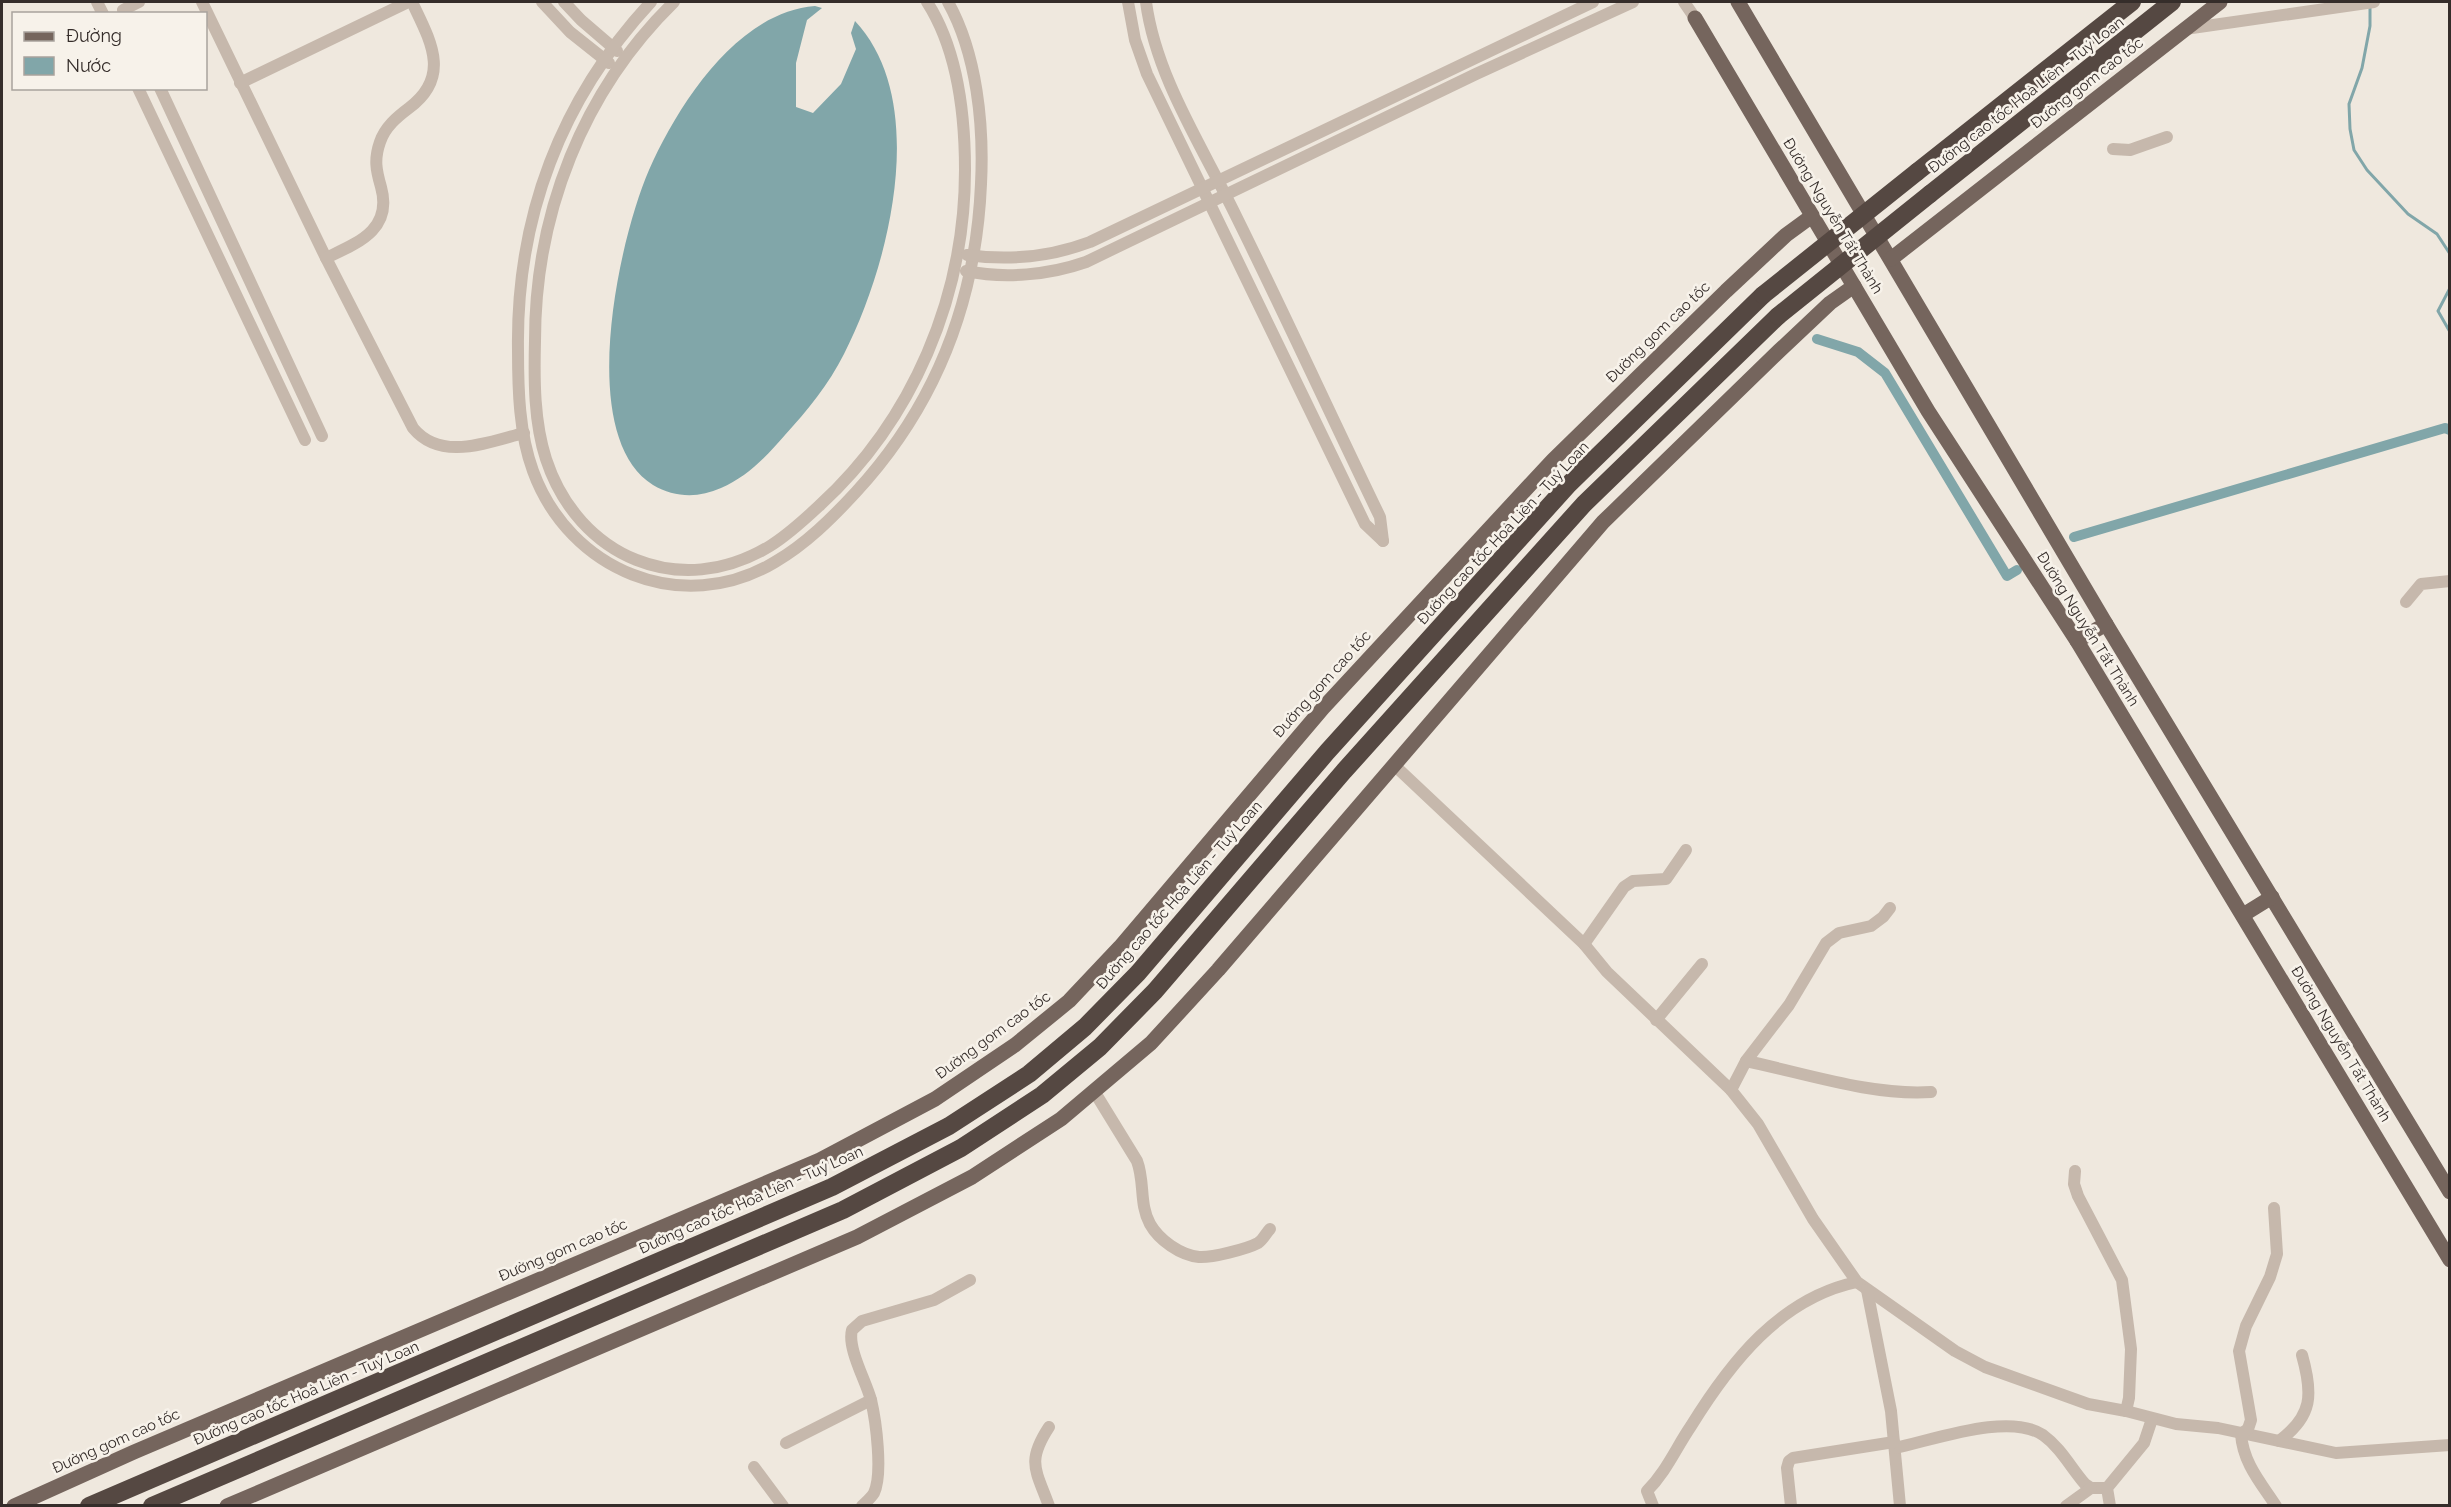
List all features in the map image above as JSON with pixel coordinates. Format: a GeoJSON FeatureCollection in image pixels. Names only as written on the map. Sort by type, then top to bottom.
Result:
{"type":"FeatureCollection","features":[{"type":"Feature","properties":{"kind":"highway","name":"Đường cao tốc Hoà Liên - Tuý Loan"},"geometry":{"type":"LineString","coordinates":[[89,1506],[832,1187],[949,1126],[1029,1074],[1085,1027],[1138,973],[1328,752],[1569,484],[1763,295],[2132,2]]}},
{"type":"Feature","properties":{"kind":"highway","name":"Đường cao tốc Hoà Liên - Tuý Loan"},"geometry":{"type":"LineString","coordinates":[[152,1506],[843,1210],[961,1148],[1042,1095],[1100,1047],[1155,991],[1344,771],[1584,504],[1778,316],[2172,2]]}},
{"type":"Feature","properties":{"kind":"main road","name":"Đường Nguyễn Tất Thành"},"geometry":{"type":"LineString","coordinates":[[1738,2],[2106,624],[2449,1192]]}},
{"type":"Feature","properties":{"kind":"main road","name":"Đường gom cao tốc"},"geometry":{"type":"LineString","coordinates":[[1891,259],[2220,2]]}},
{"type":"Feature","properties":{"kind":"main road","name":"Đường Nguyễn Tất Thành"},"geometry":{"type":"LineString","coordinates":[[1695,18],[1928,411],[2077,641],[2450,1260]]}},
{"type":"Feature","properties":{"kind":"main road","name":"Đường gom cao tốc"},"geometry":{"type":"LineString","coordinates":[[14,1506],[145,1447],[820,1160],[935,1099],[1015,1045],[1069,1001],[1120,947],[1323,708],[1553,460],[1752,267],[1786,235],[1812,216]]}},
{"type":"Feature","properties":{"kind":"main road"},"geometry":{"type":"LineString","coordinates":[[227,1506],[857,1237],[972,1177],[1061,1119],[1151,1043],[1218,970],[1604,522],[1779,351],[1830,303],[1854,286]]}},
{"type":"Feature","properties":{"kind":"main road"},"geometry":{"type":"LineString","coordinates":[[2077,641],[2106,624]]}},
{"type":"Feature","properties":{"kind":"main road"},"geometry":{"type":"LineString","coordinates":[[2243,915],[2272,897]]}},
{"type":"Feature","properties":{"kind":"street"},"geometry":{"type":"LineString","coordinates":[[122,8],[139,2]]}},
{"type":"Feature","properties":{"kind":"street"},"geometry":{"type":"LineString","coordinates":[[240,83],[410,2],[433,48],[435,65],[431,81],[421,98],[395,119],[381,137],[376,152],[375,166],[383,204],[376,226],[366,238],[326,258]]}},
{"type":"Feature","properties":{"kind":"street"},"geometry":{"type":"LineString","coordinates":[[542,2],[570,32],[617,68]]}},
{"type":"Feature","properties":{"kind":"street"},"geometry":{"type":"LineString","coordinates":[[564,2],[581,20],[625,57]]}},
{"type":"Feature","properties":{"kind":"street"},"geometry":{"type":"LineString","coordinates":[[651,2],[603,59],[563,130],[548,167],[533,214],[519,305],[518,370],[524,433],[538,483],[560,522],[589,551],[621,570],[655,582],[678,586],[746,576],[774,563],[806,540],[834,515],[872,475],[909,425],[932,384],[953,335],[972,272],[982,177],[980,121],[964,39],[948,2]]}},
{"type":"Feature","properties":{"kind":"street"},"geometry":{"type":"LineString","coordinates":[[674,2],[638,40],[617,68],[584,124],[571,154],[551,212],[536,301],[535,365],[540,429],[546,459],[556,484],[579,520],[600,540],[628,556],[656,566],[676,569],[704,568],[737,562],[771,545],[787,533],[824,502],[860,465],[890,424],[916,379],[939,325],[955,269],[964,197],[964,129],[950,51],[941,26],[927,2]]}},
{"type":"Feature","properties":{"kind":"street"},"geometry":{"type":"LineString","coordinates":[[1128,2],[1132,27],[1143,63],[1365,524],[1383,541],[1380,517],[1161,63],[1150,29],[1146,2]]}},
{"type":"Feature","properties":{"kind":"street"},"geometry":{"type":"LineString","coordinates":[[958,253],[975,256],[1031,257],[1070,249],[1204,189],[1593,2]]}},
{"type":"Feature","properties":{"kind":"street"},"geometry":{"type":"LineString","coordinates":[[955,269],[1026,274],[1064,269],[1096,257],[1476,74],[1633,2]]}},
{"type":"Feature","properties":{"kind":"street"},"geometry":{"type":"LineString","coordinates":[[1684,2],[1695,18]]}},
{"type":"Feature","properties":{"kind":"street"},"geometry":{"type":"LineString","coordinates":[[2185,29],[2374,2]]}},
{"type":"Feature","properties":{"kind":"street"},"geometry":{"type":"LineString","coordinates":[[207,13],[326,258],[418,434],[440,446],[456,448],[524,433]]}},
{"type":"Feature","properties":{"kind":"street"},"geometry":{"type":"LineString","coordinates":[[139,90],[305,440]]}},
{"type":"Feature","properties":{"kind":"street"},"geometry":{"type":"LineString","coordinates":[[161,90],[322,436]]}},
{"type":"Feature","properties":{"kind":"street"},"geometry":{"type":"LineString","coordinates":[[2113,149],[2130,150],[2167,137]]}},
{"type":"Feature","properties":{"kind":"street"},"geometry":{"type":"LineString","coordinates":[[860,465],[872,475]]}},
{"type":"Feature","properties":{"kind":"street"},"geometry":{"type":"LineString","coordinates":[[621,570],[628,556]]}},
{"type":"Feature","properties":{"kind":"street"},"geometry":{"type":"LineString","coordinates":[[2406,602],[2421,585],[2450,581]]}},
{"type":"Feature","properties":{"kind":"street"},"geometry":{"type":"LineString","coordinates":[[1394,765],[1584,944],[1606,972],[1731,1090],[1758,1124],[1813,1219],[1862,1286],[1928,1333],[1985,1367],[2088,1404],[2126,1411],[2152,1419],[2218,1428],[2336,1453],[2450,1445]]}},
{"type":"Feature","properties":{"kind":"street"},"geometry":{"type":"LineString","coordinates":[[1584,944],[1624,887],[1639,880],[1666,879],[1686,850]]}},
{"type":"Feature","properties":{"kind":"street"},"geometry":{"type":"LineString","coordinates":[[1731,1090],[1746,1061],[1789,1005],[1826,943],[1839,933],[1871,926],[1890,908]]}},
{"type":"Feature","properties":{"kind":"street"},"geometry":{"type":"LineString","coordinates":[[1656,1020],[1702,964]]}},
{"type":"Feature","properties":{"kind":"street"},"geometry":{"type":"LineString","coordinates":[[1746,1061],[1880,1090],[1906,1093],[1931,1092]]}},
{"type":"Feature","properties":{"kind":"street"},"geometry":{"type":"LineString","coordinates":[[1094,1091],[1137,1161],[1142,1173],[1143,1209],[1152,1226],[1166,1242],[1200,1257],[1232,1251],[1259,1242],[1270,1229]]}},
{"type":"Feature","properties":{"kind":"street"},"geometry":{"type":"LineString","coordinates":[[2075,1171],[2074,1184],[2078,1196],[2122,1280],[2131,1349],[2129,1398],[2126,1411]]}},
{"type":"Feature","properties":{"kind":"street"},"geometry":{"type":"LineString","coordinates":[[2241,1434],[2248,1429],[2251,1420],[2239,1351],[2246,1326],[2270,1277],[2277,1254],[2274,1208]]}},
{"type":"Feature","properties":{"kind":"street"},"geometry":{"type":"LineString","coordinates":[[861,1506],[870,1499],[877,1485],[877,1452],[871,1400],[850,1334],[856,1325],[874,1317],[926,1304],[970,1280]]}},
{"type":"Feature","properties":{"kind":"street"},"geometry":{"type":"LineString","coordinates":[[1862,1286],[1886,1385],[1900,1506]]}},
{"type":"Feature","properties":{"kind":"street"},"geometry":{"type":"LineString","coordinates":[[1653,1506],[1647,1491],[1665,1470],[1712,1392],[1751,1344],[1776,1323],[1831,1288],[1862,1286]]}},
{"type":"Feature","properties":{"kind":"street"},"geometry":{"type":"LineString","coordinates":[[2279,1441],[2301,1421],[2308,1408],[2310,1395],[2308,1376],[2302,1355]]}},
{"type":"Feature","properties":{"kind":"street"},"geometry":{"type":"LineString","coordinates":[[786,1443],[871,1400]]}},
{"type":"Feature","properties":{"kind":"street"},"geometry":{"type":"LineString","coordinates":[[2110,1506],[2107,1488],[2144,1443],[2152,1419]]}},
{"type":"Feature","properties":{"kind":"street"},"geometry":{"type":"LineString","coordinates":[[1791,1506],[1787,1468],[1789,1461],[1793,1458],[1894,1445],[1994,1426],[2020,1426],[2044,1436],[2085,1484],[2091,1488],[2107,1488]]}},
{"type":"Feature","properties":{"kind":"street"},"geometry":{"type":"LineString","coordinates":[[1049,1427],[1038,1446],[1034,1462],[1049,1506]]}},
{"type":"Feature","properties":{"kind":"street"},"geometry":{"type":"LineString","coordinates":[[2241,1434],[2251,1471],[2276,1506]]}},
{"type":"Feature","properties":{"kind":"street"},"geometry":{"type":"LineString","coordinates":[[754,1467],[783,1506]]}},
{"type":"Feature","properties":{"kind":"street"},"geometry":{"type":"LineString","coordinates":[[2066,1506],[2091,1488]]}},
{"type":"Feature","properties":{"kind":"water"},"geometry":{"type":"Polygon","coordinates":[[[815,6],[822,8],[807,20],[796,63],[796,107],[813,113],[841,84],[856,49],[851,33],[855,21],[878,55],[892,95],[897,139],[895,185],[887,231],[875,276],[861,318],[838,365],[809,407],[771,451],[748,472],[721,488],[696,495],[670,492],[653,485],[629,460],[615,425],[610,382],[610,335],[617,287],[637,201],[649,170],[676,118],[714,66],[736,43],[760,25],[787,12],[815,6]]]}},
{"type":"Feature","properties":{"kind":"waterway"},"geometry":{"type":"LineString","coordinates":[[2370,6],[2370,26],[2362,68],[2349,104],[2354,150],[2367,170],[2408,214],[2437,234],[2450,254]]}},
{"type":"Feature","properties":{"kind":"waterway"},"geometry":{"type":"LineString","coordinates":[[2450,288],[2438,311],[2450,332]]}},
{"type":"Feature","properties":{"kind":"waterway"},"geometry":{"type":"LineString","coordinates":[[1817,339],[1858,352],[1885,373],[2007,576],[2017,570]]}},
{"type":"Feature","properties":{"kind":"waterway"},"geometry":{"type":"LineString","coordinates":[[2074,537],[2445,428],[2450,430]]}}]}
